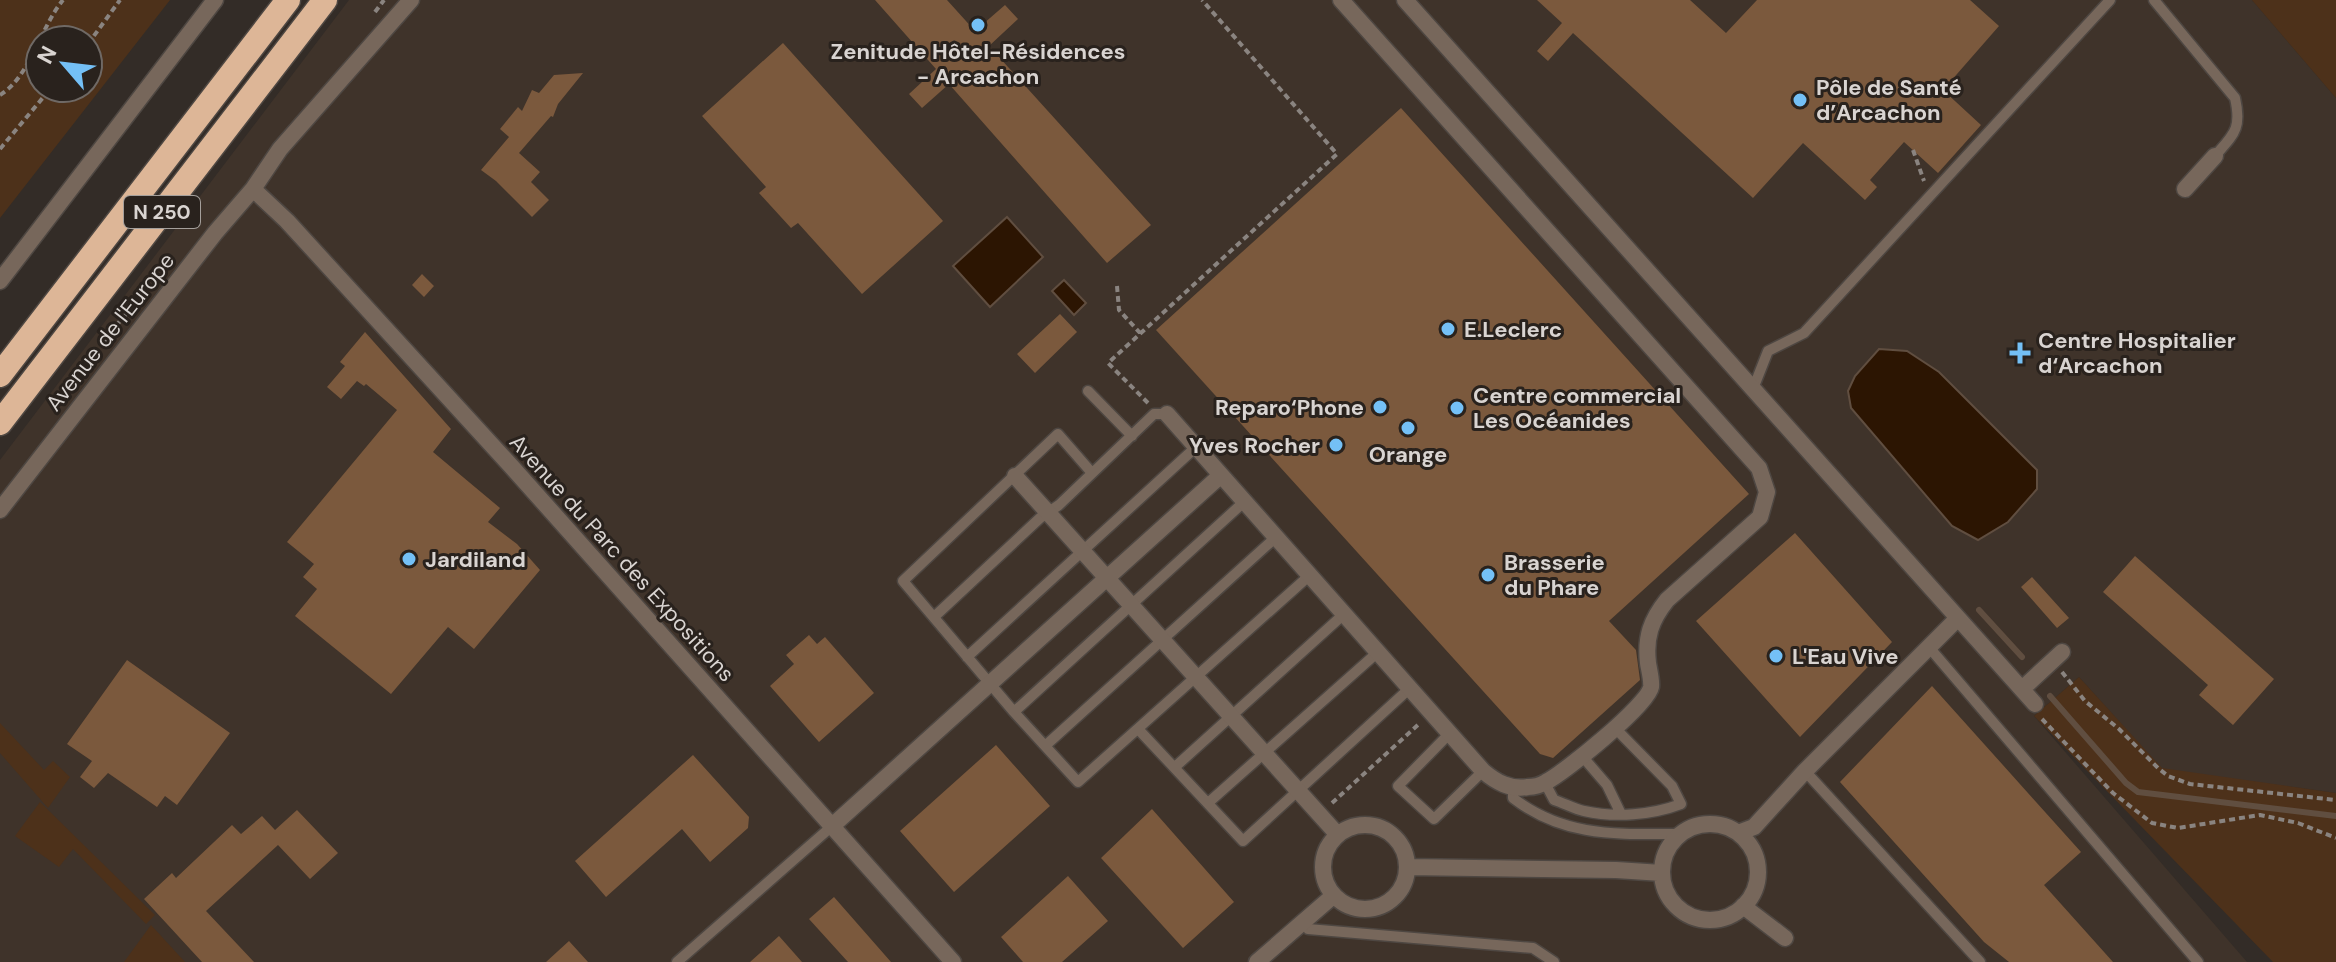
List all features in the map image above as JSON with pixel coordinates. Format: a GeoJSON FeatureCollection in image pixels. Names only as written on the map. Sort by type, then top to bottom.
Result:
{"type":"FeatureCollection","features":[{"type":"Feature","properties":{"kind":"highway","name":"N 250"},"geometry":{"type":"LineString","coordinates":[[0,375],[288,0]]}},
{"type":"Feature","properties":{"kind":"highway","name":"N 250"},"geometry":{"type":"LineString","coordinates":[[0,423],[325,0]]}},
{"type":"Feature","properties":{"kind":"street"},"geometry":{"type":"LineString","coordinates":[[0,281],[215,0]]}},
{"type":"Feature","properties":{"kind":"street","name":"Avenue de l'Europe"},"geometry":{"type":"LineString","coordinates":[[0,510],[185,271],[253,189],[280,149],[411,0]]}},
{"type":"Feature","properties":{"kind":"street"},"geometry":{"type":"LineString","coordinates":[[1167,414],[1483,771],[1497,783],[1513,787],[1526,788],[1545,783],[1640,706],[1651,688],[1645,642],[1655,615],[1667,600],[1760,517],[1767,492],[1759,468],[1341,0]]}},
{"type":"Feature","properties":{"kind":"street"},"geometry":{"type":"LineString","coordinates":[[1405,0],[2035,704]]}},
{"type":"Feature","properties":{"kind":"street"},"geometry":{"type":"LineString","coordinates":[[2185,189],[2215,156]]}},
{"type":"Feature","properties":{"kind":"street","name":"Avenue du Parc des Expositions"},"geometry":{"type":"LineString","coordinates":[[253,189],[287,221],[511,466],[953,962]]}},
{"type":"Feature","properties":{"kind":"street"},"geometry":{"type":"LineString","coordinates":[[1015,476],[1338,835]]}},
{"type":"Feature","properties":{"kind":"street"},"geometry":{"type":"LineString","coordinates":[[831,827],[1220,476]]}},
{"type":"Feature","properties":{"kind":"street"},"geometry":{"type":"LineString","coordinates":[[1738,833],[1754,827],[1805,771],[1958,618]]}},
{"type":"Feature","properties":{"kind":"street"},"geometry":{"type":"LineString","coordinates":[[2022,689],[2057,657]]}},
{"type":"Feature","properties":{"kind":"street"},"geometry":{"type":"LineString","coordinates":[[1363,825],[1377,826],[1389,832],[1399,842],[1407,867],[1400,891],[1380,907],[1355,909],[1333,896],[1323,871],[1329,845],[1338,835],[1363,825]]}},
{"type":"Feature","properties":{"kind":"street"},"geometry":{"type":"LineString","coordinates":[[1694,826],[1724,826],[1738,833],[1750,845],[1756,860],[1757,877],[1753,893],[1743,906],[1721,918],[1697,918],[1683,912],[1672,902],[1662,873],[1670,845],[1694,826]]}},
{"type":"Feature","properties":{"kind":"street"},"geometry":{"type":"LineString","coordinates":[[1407,867],[1662,873]]}},
{"type":"Feature","properties":{"kind":"street"},"geometry":{"type":"LineString","coordinates":[[1257,962],[1333,896]]}},
{"type":"Feature","properties":{"kind":"street"},"geometry":{"type":"LineString","coordinates":[[1743,906],[1785,938]]}},
{"type":"Feature","properties":{"kind":"lane"},"geometry":{"type":"LineString","coordinates":[[1753,389],[1768,351],[1804,333],[2110,0]]}},
{"type":"Feature","properties":{"kind":"lane"},"geometry":{"type":"LineString","coordinates":[[2154,0],[2235,98],[2240,118],[2238,126],[2215,156]]}},
{"type":"Feature","properties":{"kind":"lane"},"geometry":{"type":"LineString","coordinates":[[1088,391],[1132,436]]}},
{"type":"Feature","properties":{"kind":"lane"},"geometry":{"type":"LineString","coordinates":[[934,617],[1154,414],[1167,414]]}},
{"type":"Feature","properties":{"kind":"lane"},"geometry":{"type":"LineString","coordinates":[[1092,473],[1058,434],[903,581],[1078,782],[1310,575]]}},
{"type":"Feature","properties":{"kind":"lane"},"geometry":{"type":"LineString","coordinates":[[967,657],[1195,448]]}},
{"type":"Feature","properties":{"kind":"lane"},"geometry":{"type":"LineString","coordinates":[[1014,712],[1245,501]]}},
{"type":"Feature","properties":{"kind":"lane"},"geometry":{"type":"LineString","coordinates":[[1045,746],[1276,537]]}},
{"type":"Feature","properties":{"kind":"lane"},"geometry":{"type":"LineString","coordinates":[[1175,767],[1344,614]]}},
{"type":"Feature","properties":{"kind":"lane"},"geometry":{"type":"LineString","coordinates":[[1928,646],[2198,962]]}},
{"type":"Feature","properties":{"kind":"lane"},"geometry":{"type":"LineString","coordinates":[[1208,803],[1378,652]]}},
{"type":"Feature","properties":{"kind":"lane"},"geometry":{"type":"LineString","coordinates":[[1139,730],[1243,841],[1410,688]]}},
{"type":"Feature","properties":{"kind":"lane"},"geometry":{"type":"LineString","coordinates":[[1545,783],[1554,800],[1584,811],[1621,814],[1660,812],[1681,804],[1672,786],[1615,728]]}},
{"type":"Feature","properties":{"kind":"lane"},"geometry":{"type":"LineString","coordinates":[[1450,733],[1398,786],[1434,819],[1483,771]]}},
{"type":"Feature","properties":{"kind":"lane"},"geometry":{"type":"LineString","coordinates":[[1582,756],[1607,785],[1621,814]]}},
{"type":"Feature","properties":{"kind":"lane"},"geometry":{"type":"LineString","coordinates":[[1805,771],[1980,962]]}},
{"type":"Feature","properties":{"kind":"lane"},"geometry":{"type":"LineString","coordinates":[[1513,787],[1513,798],[1530,811],[1571,828],[1608,834],[1681,834]]}},
{"type":"Feature","properties":{"kind":"lane"},"geometry":{"type":"LineString","coordinates":[[677,962],[831,827]]}},
{"type":"Feature","properties":{"kind":"lane"},"geometry":{"type":"LineString","coordinates":[[1302,921],[1308,929],[1533,948],[1554,962]]}},
{"type":"Feature","properties":{"kind":"path"},"geometry":{"type":"LineString","coordinates":[[0,95],[21,76],[63,0]]}},
{"type":"Feature","properties":{"kind":"path"},"geometry":{"type":"LineString","coordinates":[[103,24],[120,0]]}},
{"type":"Feature","properties":{"kind":"path"},"geometry":{"type":"LineString","coordinates":[[1167,414],[1146,402],[1108,363],[1337,154],[1202,0]]}},
{"type":"Feature","properties":{"kind":"path"},"geometry":{"type":"LineString","coordinates":[[0,149],[38,104]]}},
{"type":"Feature","properties":{"kind":"path"},"geometry":{"type":"LineString","coordinates":[[1913,150],[1930,196]]}},
{"type":"Feature","properties":{"kind":"path"},"geometry":{"type":"LineString","coordinates":[[1117,286],[1119,310],[1140,333]]}},
{"type":"Feature","properties":{"kind":"path"},"geometry":{"type":"LineString","coordinates":[[2057,657],[2085,701],[2168,776],[2190,784],[2336,800]]}},
{"type":"Feature","properties":{"kind":"path"},"geometry":{"type":"LineString","coordinates":[[2035,704],[2039,716],[2090,771],[2152,823],[2178,828],[2260,815],[2298,823],[2330,833],[2336,838]]}},
{"type":"Feature","properties":{"kind":"path"},"geometry":{"type":"LineString","coordinates":[[1319,816],[1432,712]]}},
{"type":"Feature","properties":{"kind":"shaded area"},"geometry":{"type":"Polygon","coordinates":[[[0,0],[170,0],[104,85],[104,24],[24,24],[24,104],[89,104],[0,218],[0,0]]]}},
{"type":"Feature","properties":{"kind":"shaded area"},"geometry":{"type":"Polygon","coordinates":[[[349,0],[2252,0],[2336,98],[2336,793],[2162,769],[2079,677],[2034,716],[2247,962],[0,962],[0,460],[349,0]]]}},
{"type":"Feature","properties":{"kind":"shaded area"},"geometry":{"type":"Polygon","coordinates":[[[2252,0],[2336,0],[2336,98],[2252,0]]]}},
{"type":"Feature","properties":{"kind":"shaded area"},"geometry":{"type":"Polygon","coordinates":[[[1007,217],[1043,257],[990,307],[953,266],[1007,217]]]}},
{"type":"Feature","properties":{"kind":"shaded area"},"geometry":{"type":"Polygon","coordinates":[[[1064,280],[1086,303],[1074,315],[1052,291],[1064,280]]]}},
{"type":"Feature","properties":{"kind":"shaded area"},"geometry":{"type":"Polygon","coordinates":[[[1879,349],[1907,351],[1939,372],[2037,470],[2037,489],[2008,522],[1978,540],[1952,526],[1851,408],[1848,391],[1855,376],[1879,349]]]}},
{"type":"Feature","properties":{"kind":"shaded area"},"geometry":{"type":"Polygon","coordinates":[[[2079,677],[2162,768],[2336,793],[2336,962],[2273,962],[2034,716],[2079,677]]]}},
{"type":"Feature","properties":{"kind":"shaded area"},"geometry":{"type":"Polygon","coordinates":[[[0,723],[44,770],[53,761],[70,777],[48,808],[0,753],[0,723]]]}},
{"type":"Feature","properties":{"kind":"shaded area"},"geometry":{"type":"Polygon","coordinates":[[[40,802],[155,915],[146,924],[73,849],[59,867],[15,836],[40,802]]]}},
{"type":"Feature","properties":{"kind":"shaded area"},"geometry":{"type":"Polygon","coordinates":[[[151,925],[185,962],[124,962],[151,925]]]}},
{"type":"Feature","properties":{"kind":"building"},"geometry":{"type":"Polygon","coordinates":[[[875,0],[947,0],[975,31],[1005,5],[1018,19],[989,46],[1151,225],[1107,263],[949,84],[922,108],[909,94],[936,69],[875,0]]]}},
{"type":"Feature","properties":{"kind":"building","name":"Pôle de Santé d’Arcachon"},"geometry":{"type":"Polygon","coordinates":[[[1537,0],[1690,0],[1726,33],[1757,0],[1970,0],[1999,26],[1943,90],[1981,125],[1938,173],[1904,142],[1870,180],[1877,187],[1865,200],[1803,143],[1753,198],[1573,33],[1548,61],[1537,51],[1562,23],[1537,0]]]}},
{"type":"Feature","properties":{"kind":"building"},"geometry":{"type":"Polygon","coordinates":[[[783,43],[943,221],[862,294],[798,223],[791,228],[759,193],[766,187],[702,116],[783,43]]]}},
{"type":"Feature","properties":{"kind":"building"},"geometry":{"type":"Polygon","coordinates":[[[583,73],[558,104],[553,117],[519,153],[540,172],[531,182],[549,200],[532,217],[481,170],[509,137],[500,129],[518,107],[522,111],[532,90],[539,93],[554,75],[583,73]]]}},
{"type":"Feature","properties":{"kind":"building","name":"Centre commercial Les Océanides"},"geometry":{"type":"Polygon","coordinates":[[[1401,108],[1749,494],[1609,621],[1636,650],[1640,680],[1553,758],[1540,754],[1156,330],[1401,108]]]}},
{"type":"Feature","properties":{"kind":"building"},"geometry":{"type":"Polygon","coordinates":[[[422,274],[434,286],[424,297],[412,285],[422,274]]]}},
{"type":"Feature","properties":{"kind":"building"},"geometry":{"type":"Polygon","coordinates":[[[1060,314],[1077,332],[1035,373],[1017,354],[1060,314]]]}},
{"type":"Feature","properties":{"kind":"building"},"geometry":{"type":"Polygon","coordinates":[[[365,332],[451,429],[433,452],[500,508],[488,522],[517,544],[540,570],[474,649],[448,627],[391,694],[295,616],[317,589],[303,577],[314,564],[287,542],[397,410],[366,384],[364,386],[357,381],[341,399],[327,387],[345,366],[340,362],[365,332]]]}},
{"type":"Feature","properties":{"kind":"building"},"geometry":{"type":"Polygon","coordinates":[[[1795,533],[1892,642],[1800,737],[1696,621],[1795,533]]]}},
{"type":"Feature","properties":{"kind":"building"},"geometry":{"type":"Polygon","coordinates":[[[2135,556],[2274,679],[2233,725],[2199,695],[2208,685],[2103,592],[2135,556]]]}},
{"type":"Feature","properties":{"kind":"building"},"geometry":{"type":"Polygon","coordinates":[[[2032,577],[2069,618],[2057,628],[2021,587],[2032,577]]]}},
{"type":"Feature","properties":{"kind":"building"},"geometry":{"type":"Polygon","coordinates":[[[809,635],[817,644],[825,637],[874,693],[819,742],[770,686],[794,664],[786,655],[809,635]]]}},
{"type":"Feature","properties":{"kind":"building"},"geometry":{"type":"Polygon","coordinates":[[[127,660],[230,733],[177,805],[165,796],[157,807],[108,773],[94,788],[80,777],[92,761],[67,744],[127,660]]]}},
{"type":"Feature","properties":{"kind":"building"},"geometry":{"type":"Polygon","coordinates":[[[1932,686],[2081,852],[2044,885],[2113,962],[2009,962],[1984,942],[1840,782],[1932,686]]]}},
{"type":"Feature","properties":{"kind":"building"},"geometry":{"type":"Polygon","coordinates":[[[996,745],[1050,806],[954,892],[900,831],[996,745]]]}},
{"type":"Feature","properties":{"kind":"building"},"geometry":{"type":"Polygon","coordinates":[[[693,755],[749,817],[748,828],[710,862],[682,829],[606,897],[575,861],[693,755]]]}},
{"type":"Feature","properties":{"kind":"building"},"geometry":{"type":"Polygon","coordinates":[[[1152,809],[1234,902],[1183,948],[1101,858],[1152,809]]]}},
{"type":"Feature","properties":{"kind":"building"},"geometry":{"type":"Polygon","coordinates":[[[297,810],[338,853],[310,879],[278,845],[206,911],[254,962],[202,962],[144,899],[172,873],[176,878],[232,825],[241,834],[262,816],[275,830],[297,810]]]}},
{"type":"Feature","properties":{"kind":"building"},"geometry":{"type":"Polygon","coordinates":[[[1068,876],[1108,921],[1062,962],[1023,962],[1001,937],[1068,876]]]}},
{"type":"Feature","properties":{"kind":"building"},"geometry":{"type":"Polygon","coordinates":[[[834,897],[891,962],[848,962],[809,919],[834,897]]]}},
{"type":"Feature","properties":{"kind":"building"},"geometry":{"type":"Polygon","coordinates":[[[779,936],[802,962],[750,962],[779,936]]]}},
{"type":"Feature","properties":{"kind":"building"},"geometry":{"type":"Polygon","coordinates":[[[569,941],[588,962],[546,962],[569,941]]]}},
{"type":"Feature","properties":{"kind":"waterway"},"geometry":{"type":"LineString","coordinates":[[1979,610],[2022,657]]}},
{"type":"Feature","properties":{"kind":"waterway"},"geometry":{"type":"LineString","coordinates":[[2050,696],[2126,783],[2138,792],[2336,816]]}},
{"type":"Feature","properties":{"kind":"place","name":"Zenitude Hôtel-Résidences - Arcachon"},"geometry":{"type":"Point","coordinates":[978,25]}},
{"type":"Feature","properties":{"kind":"place","name":"Pôle de Santé d’Arcachon"},"geometry":{"type":"Point","coordinates":[1800,100]}},
{"type":"Feature","properties":{"kind":"place","name":"E.Leclerc"},"geometry":{"type":"Point","coordinates":[1448,329]}},
{"type":"Feature","properties":{"kind":"place","name":"Centre Hospitalier d‘Arcachon"},"geometry":{"type":"Point","coordinates":[2020,353]}},
{"type":"Feature","properties":{"kind":"place","name":"Reparo‘Phone"},"geometry":{"type":"Point","coordinates":[1380,407]}},
{"type":"Feature","properties":{"kind":"place","name":"Centre commercial Les Océanides"},"geometry":{"type":"Point","coordinates":[1457,408]}},
{"type":"Feature","properties":{"kind":"place","name":"Orange"},"geometry":{"type":"Point","coordinates":[1408,428]}},
{"type":"Feature","properties":{"kind":"place","name":"Yves Rocher"},"geometry":{"type":"Point","coordinates":[1336,445]}},
{"type":"Feature","properties":{"kind":"place","name":"Jardiland"},"geometry":{"type":"Point","coordinates":[409,559]}},
{"type":"Feature","properties":{"kind":"place","name":"Brasserie du Phare"},"geometry":{"type":"Point","coordinates":[1488,575]}},
{"type":"Feature","properties":{"kind":"place","name":"L'Eau Vive"},"geometry":{"type":"Point","coordinates":[1776,656]}}]}
